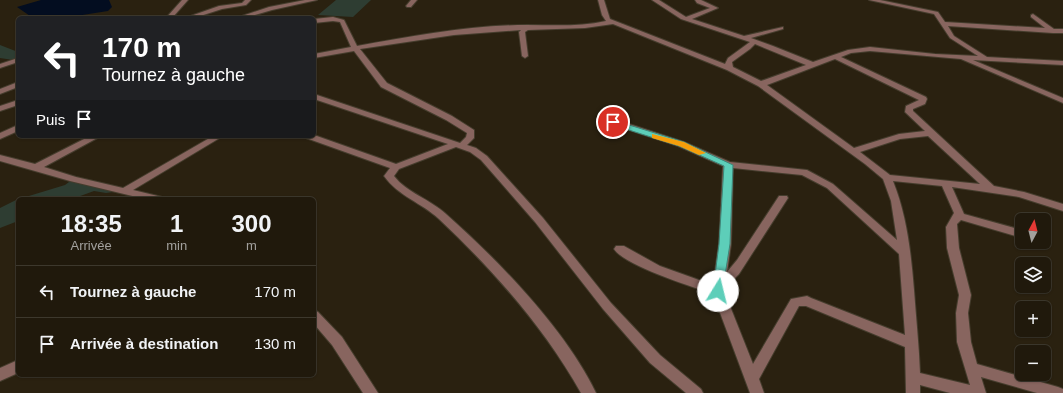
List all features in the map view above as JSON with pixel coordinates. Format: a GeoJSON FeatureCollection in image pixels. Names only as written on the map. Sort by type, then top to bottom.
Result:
{"type":"FeatureCollection","features":[{"type":"Feature","properties":{"kind":"street"},"geometry":{"type":"LineString","coordinates":[[171,16],[185,0]]}},
{"type":"Feature","properties":{"kind":"street"},"geometry":{"type":"LineString","coordinates":[[194,16],[221,7],[244,4],[248,0]]}},
{"type":"Feature","properties":{"kind":"street"},"geometry":{"type":"LineString","coordinates":[[245,16],[271,8],[314,0]]}},
{"type":"Feature","properties":{"kind":"street"},"geometry":{"type":"LineString","coordinates":[[409,6],[414,0]]}},
{"type":"Feature","properties":{"kind":"street"},"geometry":{"type":"LineString","coordinates":[[602,0],[605,15],[613,22],[730,68],[761,84],[853,151],[887,178],[896,201],[905,253],[914,378],[913,393]]}},
{"type":"Feature","properties":{"kind":"street"},"geometry":{"type":"LineString","coordinates":[[655,0],[687,19],[771,47],[813,65]]}},
{"type":"Feature","properties":{"kind":"street"},"geometry":{"type":"LineString","coordinates":[[687,19],[715,8],[699,2],[698,0]]}},
{"type":"Feature","properties":{"kind":"street"},"geometry":{"type":"LineString","coordinates":[[872,0],[932,11],[939,14],[943,24],[954,39],[984,57]]}},
{"type":"Feature","properties":{"kind":"street"},"geometry":{"type":"LineString","coordinates":[[1032,16],[1053,31]]}},
{"type":"Feature","properties":{"kind":"street"},"geometry":{"type":"LineString","coordinates":[[316,21],[333,18],[342,21],[355,48],[384,85],[466,128],[471,135],[457,146],[396,167],[390,176],[391,179],[406,193],[433,207],[471,243],[518,294],[559,345],[589,393]]}},
{"type":"Feature","properties":{"kind":"street"},"geometry":{"type":"LineString","coordinates":[[316,56],[355,48],[453,34],[526,27],[574,28],[613,22]]}},
{"type":"Feature","properties":{"kind":"street"},"geometry":{"type":"LineString","coordinates":[[943,24],[1063,31]]}},
{"type":"Feature","properties":{"kind":"street"},"geometry":{"type":"LineString","coordinates":[[525,56],[522,32],[526,27]]}},
{"type":"Feature","properties":{"kind":"street"},"geometry":{"type":"LineString","coordinates":[[744,38],[781,28]]}},
{"type":"Feature","properties":{"kind":"street"},"geometry":{"type":"LineString","coordinates":[[730,68],[728,62],[732,57],[749,48],[753,42]]}},
{"type":"Feature","properties":{"kind":"street"},"geometry":{"type":"LineString","coordinates":[[761,84],[850,51],[868,49],[959,57],[984,57],[1063,63]]}},
{"type":"Feature","properties":{"kind":"street"},"geometry":{"type":"LineString","coordinates":[[836,57],[923,99],[922,102],[909,108],[910,112],[930,129],[930,133],[991,189]]}},
{"type":"Feature","properties":{"kind":"street"},"geometry":{"type":"LineString","coordinates":[[959,57],[1063,101]]}},
{"type":"Feature","properties":{"kind":"street"},"geometry":{"type":"LineString","coordinates":[[0,66],[16,61]]}},
{"type":"Feature","properties":{"kind":"street"},"geometry":{"type":"LineString","coordinates":[[0,92],[16,85]]}},
{"type":"Feature","properties":{"kind":"street"},"geometry":{"type":"LineString","coordinates":[[316,97],[457,146],[473,150],[484,158],[540,220],[607,306],[655,359],[696,393]]}},
{"type":"Feature","properties":{"kind":"street"},"geometry":{"type":"LineString","coordinates":[[0,109],[16,103]]}},
{"type":"Feature","properties":{"kind":"street"},"geometry":{"type":"LineString","coordinates":[[605,119],[620,126],[681,144],[728,165],[804,172],[830,186],[905,253]]}},
{"type":"Feature","properties":{"kind":"street"},"geometry":{"type":"LineString","coordinates":[[0,136],[16,129]]}},
{"type":"Feature","properties":{"kind":"street"},"geometry":{"type":"LineString","coordinates":[[853,151],[899,137],[930,133]]}},
{"type":"Feature","properties":{"kind":"street"},"geometry":{"type":"LineString","coordinates":[[36,167],[93,138]]}},
{"type":"Feature","properties":{"kind":"street"},"geometry":{"type":"LineString","coordinates":[[126,190],[216,138]]}},
{"type":"Feature","properties":{"kind":"street"},"geometry":{"type":"LineString","coordinates":[[315,138],[396,167]]}},
{"type":"Feature","properties":{"kind":"street"},"geometry":{"type":"LineString","coordinates":[[0,158],[36,167],[72,179],[126,190],[151,197]]}},
{"type":"Feature","properties":{"kind":"street"},"geometry":{"type":"LineString","coordinates":[[728,165],[724,244],[719,285],[757,393]]}},
{"type":"Feature","properties":{"kind":"street"},"geometry":{"type":"LineString","coordinates":[[887,178],[991,189],[1044,200],[1063,208]]}},
{"type":"Feature","properties":{"kind":"street"},"geometry":{"type":"LineString","coordinates":[[946,184],[959,216]]}},
{"type":"Feature","properties":{"kind":"street"},"geometry":{"type":"LineString","coordinates":[[719,285],[730,276],[739,265],[774,209],[783,198]]}},
{"type":"Feature","properties":{"kind":"street"},"geometry":{"type":"LineString","coordinates":[[959,216],[1015,232]]}},
{"type":"Feature","properties":{"kind":"street"},"geometry":{"type":"LineString","coordinates":[[959,216],[952,223],[951,227],[953,248],[965,295],[962,313],[964,342],[979,393]]}},
{"type":"Feature","properties":{"kind":"street"},"geometry":{"type":"LineString","coordinates":[[620,249],[647,266],[662,273],[719,285]]}},
{"type":"Feature","properties":{"kind":"street"},"geometry":{"type":"LineString","coordinates":[[751,379],[795,302],[807,301],[912,344]]}},
{"type":"Feature","properties":{"kind":"street"},"geometry":{"type":"LineString","coordinates":[[316,317],[337,341],[371,393]]}},
{"type":"Feature","properties":{"kind":"street"},"geometry":{"type":"LineString","coordinates":[[0,375],[16,367]]}},
{"type":"Feature","properties":{"kind":"street"},"geometry":{"type":"LineString","coordinates":[[971,368],[1058,393]]}},
{"type":"Feature","properties":{"kind":"street"},"geometry":{"type":"LineString","coordinates":[[914,378],[975,393]]}},
{"type":"Feature","properties":{"kind":"green space"},"geometry":{"type":"Polygon","coordinates":[[[336,0],[371,0],[353,17],[318,15],[336,0]]]}},
{"type":"Feature","properties":{"kind":"green space"},"geometry":{"type":"Polygon","coordinates":[[[0,45],[16,51],[16,58],[13,60],[0,58],[0,45]]]}},
{"type":"Feature","properties":{"kind":"green space"},"geometry":{"type":"Polygon","coordinates":[[[73,179],[121,191],[106,193],[94,191],[78,197],[26,197],[65,185],[73,179]]]}},
{"type":"Feature","properties":{"kind":"green space"},"geometry":{"type":"Polygon","coordinates":[[[16,200],[16,222],[0,228],[0,208],[16,200]]]}},
{"type":"Feature","properties":{"kind":"water"},"geometry":{"type":"Polygon","coordinates":[[[41,0],[109,0],[112,7],[108,11],[76,16],[30,16],[17,7],[41,0]]]}},
{"type":"Feature","properties":{"kind":"slow traffic"},"geometry":{"type":"LineString","coordinates":[[655,136],[681,144],[702,153]]}},
{"type":"Feature","properties":{"kind":"route"},"geometry":{"type":"LineString","coordinates":[[613,122],[620,126],[681,144],[728,165],[724,244],[721,278],[718,291]]}}]}
